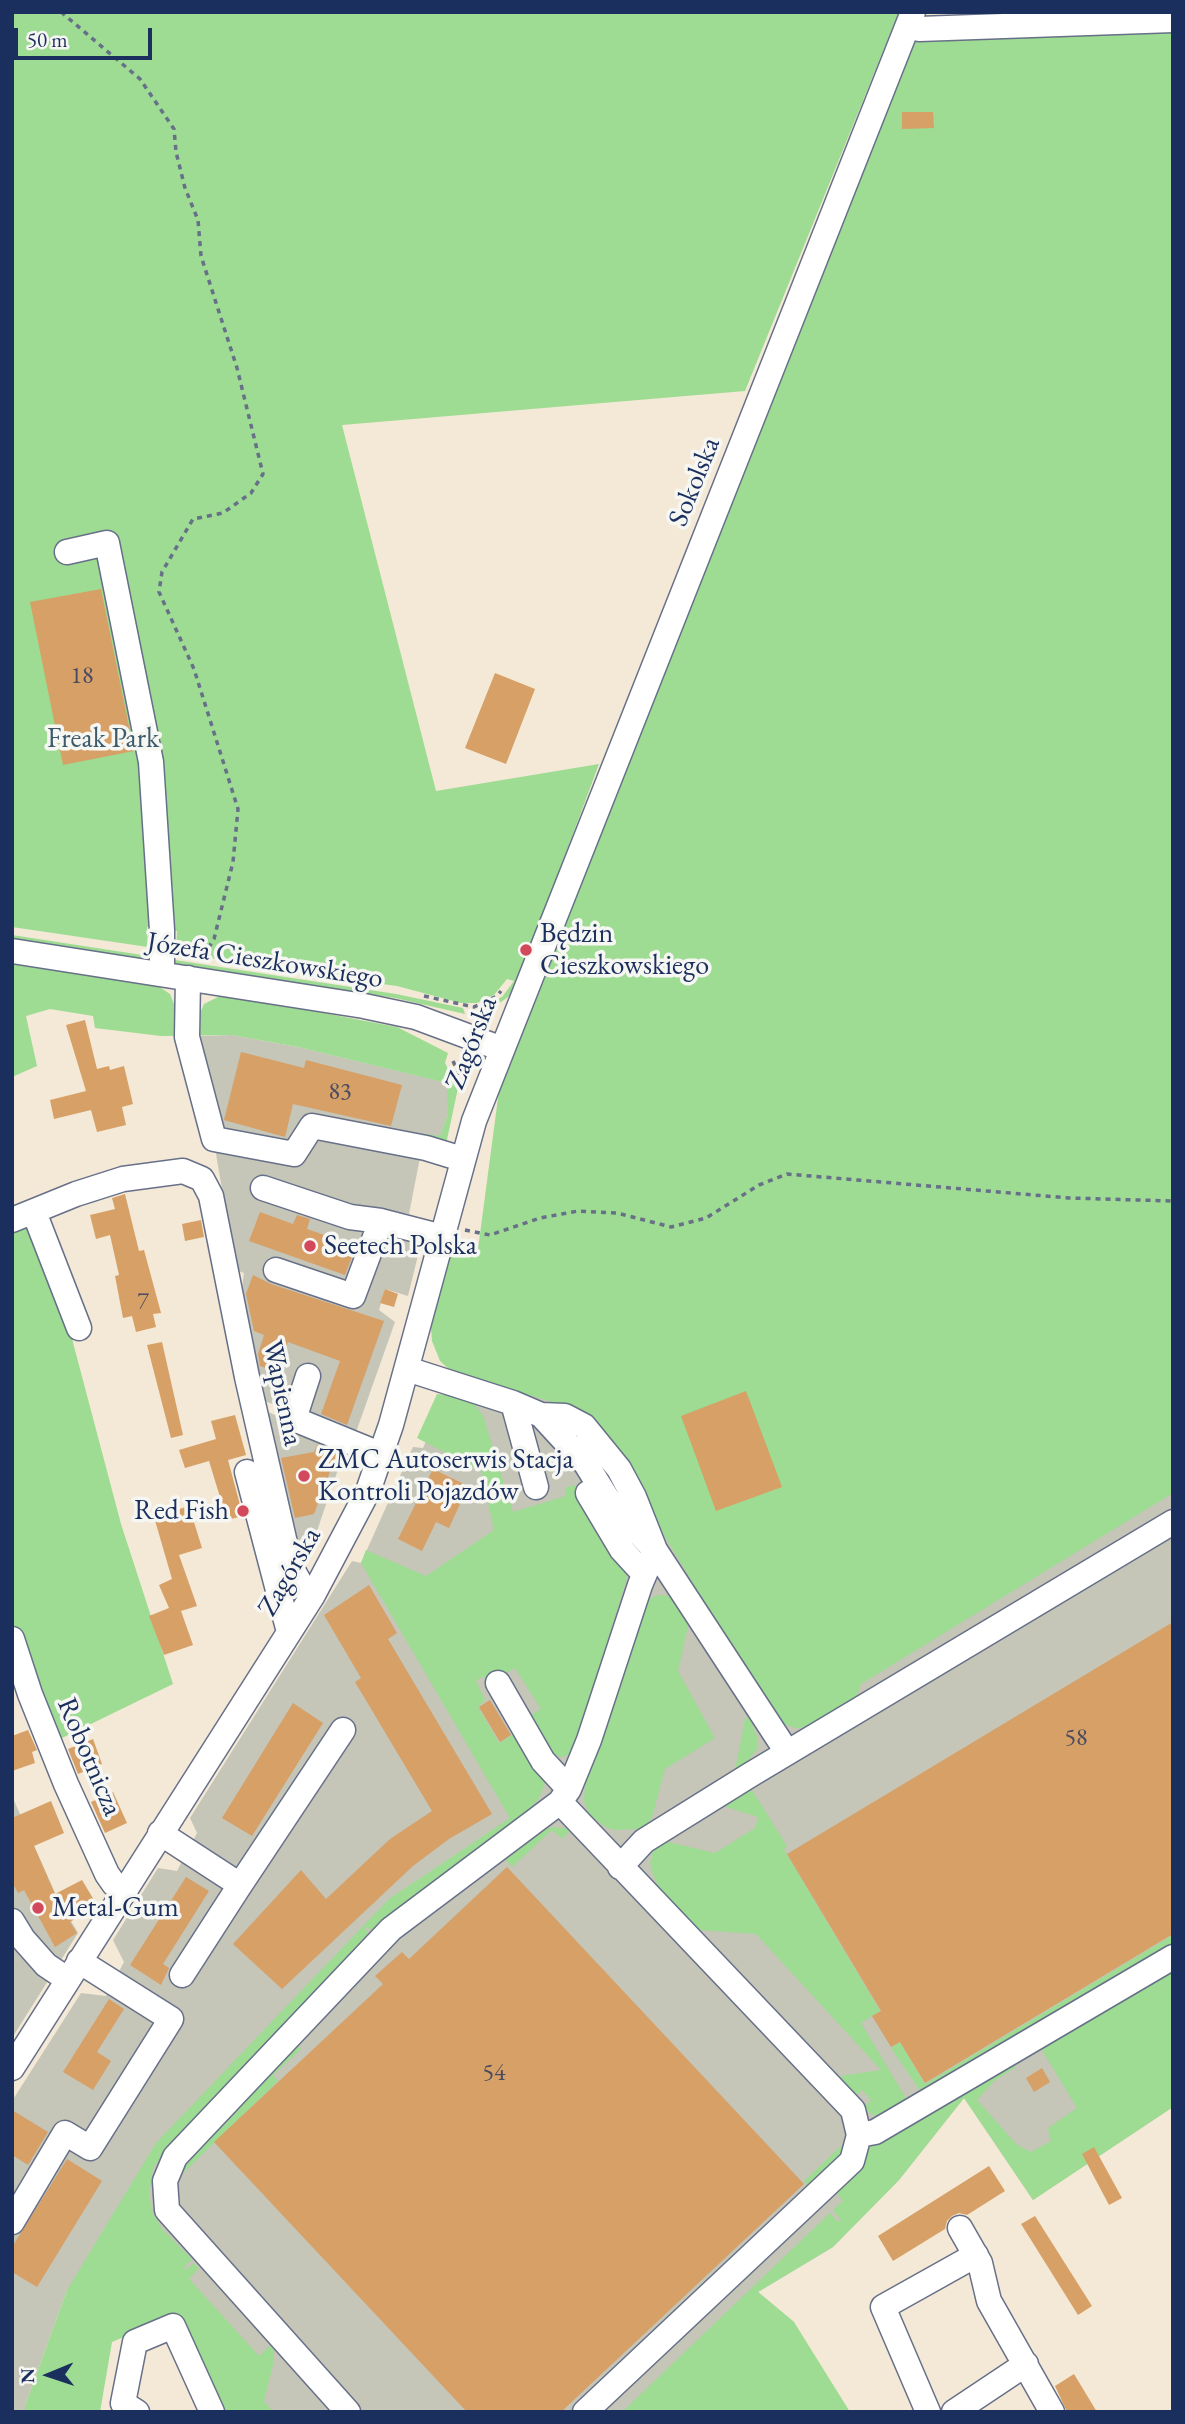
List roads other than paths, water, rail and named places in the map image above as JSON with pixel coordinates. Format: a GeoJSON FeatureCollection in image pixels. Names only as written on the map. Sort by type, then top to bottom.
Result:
{"type":"FeatureCollection","features":[{"type":"Feature","properties":{"kind":"street"},"geometry":{"type":"LineString","coordinates":[[911,18],[919,29],[1173,20]]}},
{"type":"Feature","properties":{"kind":"street","name":"Sokolska"},"geometry":{"type":"LineString","coordinates":[[531,974],[911,18]]}},
{"type":"Feature","properties":{"kind":"street"},"geometry":{"type":"LineString","coordinates":[[67,552],[107,543],[151,762],[162,930],[162,974]]}},
{"type":"Feature","properties":{"kind":"street","name":"Józefa Cieszkowskiego"},"geometry":{"type":"LineString","coordinates":[[12,951],[162,974],[194,970],[416,1017],[502,1049]]}},
{"type":"Feature","properties":{"kind":"street"},"geometry":{"type":"LineString","coordinates":[[194,970],[187,1037],[214,1139],[294,1154],[312,1126],[426,1148],[462,1159]]}},
{"type":"Feature","properties":{"kind":"street","name":"Zagórska"},"geometry":{"type":"LineString","coordinates":[[12,2068],[313,1595],[346,1535],[382,1455],[445,1231],[462,1159],[531,974]]}},
{"type":"Feature","properties":{"kind":"street","name":"Wapienna"},"geometry":{"type":"LineString","coordinates":[[23,1216],[76,1194],[123,1179],[183,1171],[202,1179],[211,1196],[247,1377],[290,1565],[300,1583],[313,1595]]}},
{"type":"Feature","properties":{"kind":"street"},"geometry":{"type":"LineString","coordinates":[[263,1188],[350,1217],[445,1231]]}},
{"type":"Feature","properties":{"kind":"street"},"geometry":{"type":"LineString","coordinates":[[23,1216],[79,1328]]}},
{"type":"Feature","properties":{"kind":"street"},"geometry":{"type":"LineString","coordinates":[[276,1270],[354,1296],[381,1220]]}},
{"type":"Feature","properties":{"kind":"street"},"geometry":{"type":"LineString","coordinates":[[407,1369],[513,1403],[541,1415],[586,1464],[609,1501],[655,1550],[787,1752]]}},
{"type":"Feature","properties":{"kind":"street"},"geometry":{"type":"LineString","coordinates":[[308,1376],[294,1419],[382,1455]]}},
{"type":"Feature","properties":{"kind":"street"},"geometry":{"type":"LineString","coordinates":[[513,1403],[536,1487]]}},
{"type":"Feature","properties":{"kind":"street"},"geometry":{"type":"LineString","coordinates":[[541,1415],[622,1550],[644,1574]]}},
{"type":"Feature","properties":{"kind":"street"},"geometry":{"type":"LineString","coordinates":[[247,1472],[289,1632]]}},
{"type":"Feature","properties":{"kind":"street"},"geometry":{"type":"LineString","coordinates":[[620,1867],[644,1841],[787,1752],[1173,1522]]}},
{"type":"Feature","properties":{"kind":"street"},"geometry":{"type":"LineString","coordinates":[[348,2412],[167,2210],[165,2181],[174,2157],[391,1929],[564,1795],[589,1740],[644,1574],[655,1550]]}},
{"type":"Feature","properties":{"kind":"street","name":"Robotnicza"},"geometry":{"type":"LineString","coordinates":[[12,1639],[66,1784],[107,1874],[123,1891]]}},
{"type":"Feature","properties":{"kind":"street"},"geometry":{"type":"LineString","coordinates":[[498,1683],[564,1795],[620,1867],[853,2110],[859,2135],[852,2161],[585,2412]]}},
{"type":"Feature","properties":{"kind":"street"},"geometry":{"type":"LineString","coordinates":[[182,1975],[343,1730]]}},
{"type":"Feature","properties":{"kind":"street"},"geometry":{"type":"LineString","coordinates":[[160,1833],[240,1885]]}},
{"type":"Feature","properties":{"kind":"street"},"geometry":{"type":"LineString","coordinates":[[12,1921],[23,1939],[46,1965],[73,1970],[171,2019],[90,2148],[65,2133],[12,2221]]}},
{"type":"Feature","properties":{"kind":"street"},"geometry":{"type":"LineString","coordinates":[[859,2135],[875,2132],[1173,1957]]}},
{"type":"Feature","properties":{"kind":"street"},"geometry":{"type":"LineString","coordinates":[[960,2228],[980,2263],[989,2301],[1052,2412]]}},
{"type":"Feature","properties":{"kind":"street"},"geometry":{"type":"LineString","coordinates":[[928,2412],[883,2307],[976,2255]]}},
{"type":"Feature","properties":{"kind":"street"},"geometry":{"type":"LineString","coordinates":[[127,2409],[135,2342],[173,2326],[212,2412]]}},
{"type":"Feature","properties":{"kind":"street"},"geometry":{"type":"LineString","coordinates":[[954,2412],[1026,2364]]}},
{"type":"Feature","properties":{"kind":"place","name":"Będzin Cieszkowskiego"},"geometry":{"type":"Point","coordinates":[526,950]}},
{"type":"Feature","properties":{"kind":"place","name":"Seetech Polska"},"geometry":{"type":"Point","coordinates":[310,1246]}},
{"type":"Feature","properties":{"kind":"place","name":"ZMC Autoserwis Stacja Kontroli Pojazdów"},"geometry":{"type":"Point","coordinates":[304,1476]}},
{"type":"Feature","properties":{"kind":"place","name":"Red Fish"},"geometry":{"type":"Point","coordinates":[243,1511]}},
{"type":"Feature","properties":{"kind":"place","name":"Metal-Gum"},"geometry":{"type":"Point","coordinates":[38,1908]}},
{"type":"Feature","properties":{"kind":"park label","name":"Freak Park"},"geometry":{"type":"Point","coordinates":[103,739]}}]}
